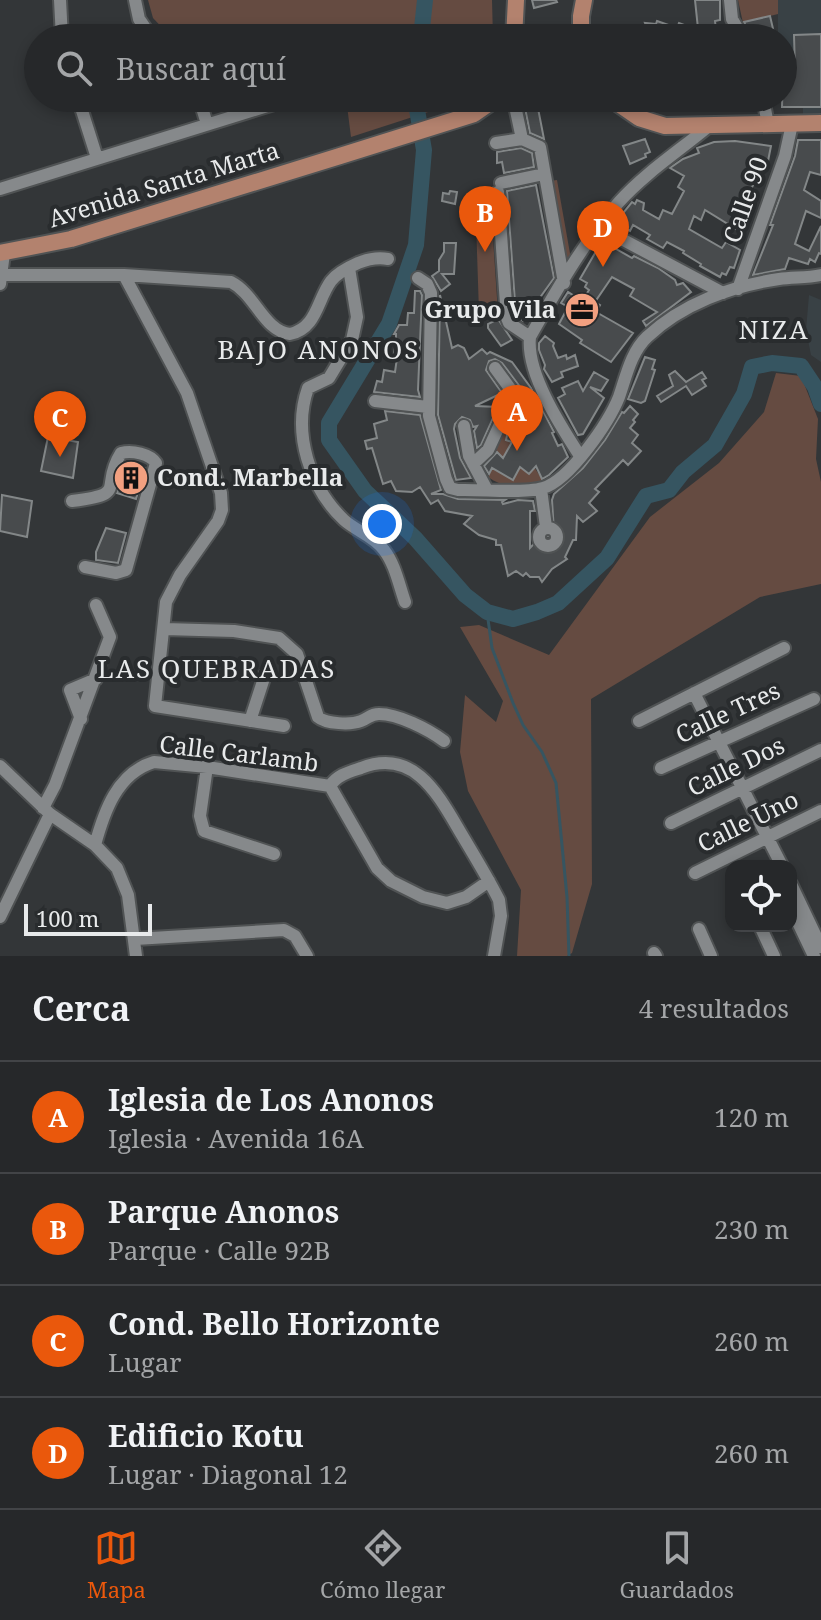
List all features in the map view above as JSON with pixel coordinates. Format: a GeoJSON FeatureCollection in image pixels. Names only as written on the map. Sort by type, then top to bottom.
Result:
{"type":"FeatureCollection","features":[{"type":"Feature","properties":{"kind":"main road"},"geometry":{"type":"LineString","coordinates":[[515,24],[516,0]]}},
{"type":"Feature","properties":{"kind":"main road"},"geometry":{"type":"LineString","coordinates":[[582,24],[584,0]]}},
{"type":"Feature","properties":{"kind":"main road","name":"Avenida Santa Marta"},"geometry":{"type":"LineString","coordinates":[[2,253],[71,239],[477,112]]}},
{"type":"Feature","properties":{"kind":"main road"},"geometry":{"type":"LineString","coordinates":[[630,112],[665,126],[821,123]]}},
{"type":"Feature","properties":{"kind":"street"},"geometry":{"type":"LineString","coordinates":[[60,0],[61,24]]}},
{"type":"Feature","properties":{"kind":"street"},"geometry":{"type":"LineString","coordinates":[[135,0],[142,24]]}},
{"type":"Feature","properties":{"kind":"street"},"geometry":{"type":"LineString","coordinates":[[730,0],[735,24]]}},
{"type":"Feature","properties":{"kind":"street"},"geometry":{"type":"LineString","coordinates":[[82,112],[97,158]]}},
{"type":"Feature","properties":{"kind":"street"},"geometry":{"type":"LineString","coordinates":[[203,112],[207,124]]}},
{"type":"Feature","properties":{"kind":"street"},"geometry":{"type":"LineString","coordinates":[[0,189],[247,112]]}},
{"type":"Feature","properties":{"kind":"street"},"geometry":{"type":"LineString","coordinates":[[516,112],[522,139]]}},
{"type":"Feature","properties":{"kind":"street","name":"Calle 90"},"geometry":{"type":"LineString","coordinates":[[766,112],[768,125]]}},
{"type":"Feature","properties":{"kind":"street","name":"Calle 90"},"geometry":{"type":"LineString","coordinates":[[738,289],[785,156],[792,124]]}},
{"type":"Feature","properties":{"kind":"street"},"geometry":{"type":"LineString","coordinates":[[580,456],[532,366],[530,337],[599,227],[619,201],[709,126]]}},
{"type":"Feature","properties":{"kind":"street"},"geometry":{"type":"LineString","coordinates":[[496,143],[522,139],[540,147],[564,283]]}},
{"type":"Feature","properties":{"kind":"street"},"geometry":{"type":"LineString","coordinates":[[530,337],[509,323],[507,318],[500,188],[544,174]]}},
{"type":"Feature","properties":{"kind":"street"},"geometry":{"type":"LineString","coordinates":[[599,227],[723,293]]}},
{"type":"Feature","properties":{"kind":"street"},"geometry":{"type":"LineString","coordinates":[[2,253],[1,279],[124,275],[231,282],[243,289],[274,328],[290,334],[308,326],[331,281],[349,268],[375,257],[388,259]]}},
{"type":"Feature","properties":{"kind":"street"},"geometry":{"type":"LineString","coordinates":[[349,268],[357,317],[352,340],[329,378],[308,388],[303,411],[305,444],[312,478],[345,521],[383,548],[405,602]]}},
{"type":"Feature","properties":{"kind":"street"},"geometry":{"type":"LineString","coordinates":[[124,275],[187,393],[221,493],[222,510],[218,521],[180,575],[169,597],[155,706],[284,726]]}},
{"type":"Feature","properties":{"kind":"street"},"geometry":{"type":"LineString","coordinates":[[418,278],[427,284],[431,293],[428,407],[432,434],[450,488],[458,490],[541,489],[564,476],[612,416],[632,360],[644,340],[686,308],[723,293],[778,279],[821,275]]}},
{"type":"Feature","properties":{"kind":"street"},"geometry":{"type":"LineString","coordinates":[[495,368],[529,408]]}},
{"type":"Feature","properties":{"kind":"street"},"geometry":{"type":"LineString","coordinates":[[473,464],[488,450],[514,394]]}},
{"type":"Feature","properties":{"kind":"street"},"geometry":{"type":"LineString","coordinates":[[375,401],[428,407]]}},
{"type":"Feature","properties":{"kind":"street"},"geometry":{"type":"LineString","coordinates":[[464,426],[465,443],[486,488]]}},
{"type":"Feature","properties":{"kind":"street"},"geometry":{"type":"LineString","coordinates":[[72,501],[99,498],[109,492],[121,453],[150,457],[156,463],[126,570],[116,573],[85,567]]}},
{"type":"Feature","properties":{"kind":"street"},"geometry":{"type":"LineString","coordinates":[[541,489],[546,527]]}},
{"type":"Feature","properties":{"kind":"street"},"geometry":{"type":"LineString","coordinates":[[0,917],[47,811],[110,637],[96,605]]}},
{"type":"Feature","properties":{"kind":"street"},"geometry":{"type":"LineString","coordinates":[[165,629],[234,631],[279,638],[297,654],[318,717],[324,722],[361,722],[371,714],[383,713],[430,731],[444,741]]}},
{"type":"Feature","properties":{"kind":"street"},"geometry":{"type":"LineString","coordinates":[[639,721],[784,648]]}},
{"type":"Feature","properties":{"kind":"street"},"geometry":{"type":"LineString","coordinates":[[250,721],[265,675]]}},
{"type":"Feature","properties":{"kind":"street"},"geometry":{"type":"LineString","coordinates":[[81,719],[70,690],[96,679]]}},
{"type":"Feature","properties":{"kind":"street"},"geometry":{"type":"LineString","coordinates":[[694,693],[779,860]]}},
{"type":"Feature","properties":{"kind":"street","name":"Calle Tres"},"geometry":{"type":"LineString","coordinates":[[661,768],[814,699]]}},
{"type":"Feature","properties":{"kind":"street","name":"Calle Dos"},"geometry":{"type":"LineString","coordinates":[[671,823],[821,750]]}},
{"type":"Feature","properties":{"kind":"street","name":"Calle Carlamb"},"geometry":{"type":"LineString","coordinates":[[95,845],[105,808],[120,786],[146,764],[161,762],[207,767],[330,786]]}},
{"type":"Feature","properties":{"kind":"street"},"geometry":{"type":"LineString","coordinates":[[489,881],[466,897],[447,903],[423,897],[391,881],[377,868],[330,786],[342,775],[373,763],[391,762],[412,770],[428,782],[444,804],[489,881],[499,900],[501,916],[494,956]]}},
{"type":"Feature","properties":{"kind":"street"},"geometry":{"type":"LineString","coordinates":[[0,766],[47,811],[95,845],[117,868],[123,880],[136,956]]}},
{"type":"Feature","properties":{"kind":"street"},"geometry":{"type":"LineString","coordinates":[[207,767],[201,805],[204,831],[274,854]]}},
{"type":"Feature","properties":{"kind":"street","name":"Calle Uno"},"geometry":{"type":"LineString","coordinates":[[695,873],[821,811]]}},
{"type":"Feature","properties":{"kind":"street"},"geometry":{"type":"LineString","coordinates":[[797,897],[821,947]]}},
{"type":"Feature","properties":{"kind":"street"},"geometry":{"type":"LineString","coordinates":[[797,921],[814,956]]}},
{"type":"Feature","properties":{"kind":"street"},"geometry":{"type":"LineString","coordinates":[[699,929],[711,956]]}},
{"type":"Feature","properties":{"kind":"street"},"geometry":{"type":"LineString","coordinates":[[135,939],[284,930],[295,936],[307,956]]}},
{"type":"Feature","properties":{"kind":"street"},"geometry":{"type":"LineString","coordinates":[[763,932],[774,956]]}},
{"type":"Feature","properties":{"kind":"shaded area"},"geometry":{"type":"Polygon","coordinates":[[[148,0],[492,0],[493,24],[159,24],[153,18],[148,0]]]}},
{"type":"Feature","properties":{"kind":"shaded area"},"geometry":{"type":"Polygon","coordinates":[[[738,0],[778,0],[778,14],[743,23],[738,0]]]}},
{"type":"Feature","properties":{"kind":"shaded area"},"geometry":{"type":"Polygon","coordinates":[[[778,0],[821,0],[821,113],[803,114],[803,67],[797,67],[797,24],[778,24],[778,0]]]}},
{"type":"Feature","properties":{"kind":"shaded area"},"geometry":{"type":"Polygon","coordinates":[[[348,112],[428,112],[351,137],[348,112]]]}},
{"type":"Feature","properties":{"kind":"shaded area"},"geometry":{"type":"Polygon","coordinates":[[[557,180],[571,259],[566,268],[550,181],[557,180]]]}},
{"type":"Feature","properties":{"kind":"shaded area"},"geometry":{"type":"Polygon","coordinates":[[[475,192],[490,193],[498,313],[484,320],[479,312],[475,192]]]}},
{"type":"Feature","properties":{"kind":"shaded area"},"geometry":{"type":"Polygon","coordinates":[[[809,295],[821,300],[821,362],[811,355],[806,330],[809,295]]]}},
{"type":"Feature","properties":{"kind":"shaded area"},"geometry":{"type":"Polygon","coordinates":[[[776,373],[801,376],[818,419],[816,459],[821,482],[821,584],[760,597],[591,699],[592,884],[572,953],[567,956],[517,956],[521,890],[468,791],[460,752],[465,695],[496,722],[503,701],[460,627],[479,625],[549,655],[650,517],[719,463],[764,412],[776,373]]]}},
{"type":"Feature","properties":{"kind":"shaded area"},"geometry":{"type":"Polygon","coordinates":[[[508,427],[506,440],[512,442],[497,470],[512,480],[520,467],[534,467],[544,482],[509,485],[488,477],[500,454],[495,449],[502,431],[508,427]]]}},
{"type":"Feature","properties":{"kind":"building"},"geometry":{"type":"Polygon","coordinates":[[[532,0],[556,0],[557,2],[534,8],[532,0]]]}},
{"type":"Feature","properties":{"kind":"building"},"geometry":{"type":"Polygon","coordinates":[[[695,0],[720,0],[720,20],[715,21],[715,24],[698,24],[695,0]]]}},
{"type":"Feature","properties":{"kind":"building"},"geometry":{"type":"Polygon","coordinates":[[[770,16],[772,24],[745,24],[770,16]]]}},
{"type":"Feature","properties":{"kind":"building"},"geometry":{"type":"Polygon","coordinates":[[[821,34],[821,107],[797,107],[797,35],[821,34]]]}},
{"type":"Feature","properties":{"kind":"building"},"geometry":{"type":"Polygon","coordinates":[[[526,112],[539,112],[544,139],[530,133],[526,112]]]}},
{"type":"Feature","properties":{"kind":"building"},"geometry":{"type":"Polygon","coordinates":[[[645,139],[650,152],[630,164],[623,146],[645,139]]]}},
{"type":"Feature","properties":{"kind":"building"},"geometry":{"type":"Polygon","coordinates":[[[798,140],[821,140],[821,175],[810,172],[804,190],[821,201],[821,218],[806,211],[795,244],[809,251],[821,226],[821,254],[815,262],[810,259],[808,264],[789,258],[785,269],[753,275],[773,225],[770,225],[798,140]]]}},
{"type":"Feature","properties":{"kind":"building"},"geometry":{"type":"Polygon","coordinates":[[[735,141],[771,146],[766,171],[759,169],[747,201],[753,203],[750,211],[746,209],[736,229],[705,210],[701,220],[694,216],[689,229],[722,248],[726,242],[740,250],[734,268],[730,267],[726,275],[722,273],[720,277],[700,266],[684,251],[667,242],[663,248],[647,239],[650,235],[633,225],[630,231],[615,223],[637,200],[644,203],[643,210],[659,219],[663,210],[672,214],[684,191],[678,187],[684,176],[670,168],[699,153],[697,148],[714,142],[735,141]]]}},
{"type":"Feature","properties":{"kind":"building"},"geometry":{"type":"Polygon","coordinates":[[[521,148],[532,153],[534,167],[504,173],[502,162],[497,163],[497,152],[521,148]]]}},
{"type":"Feature","properties":{"kind":"building"},"geometry":{"type":"Polygon","coordinates":[[[536,185],[554,278],[523,321],[516,316],[507,191],[536,185]]]}},
{"type":"Feature","properties":{"kind":"building"},"geometry":{"type":"Polygon","coordinates":[[[450,191],[457,192],[455,204],[442,201],[443,193],[449,194],[450,191]]]}},
{"type":"Feature","properties":{"kind":"building"},"geometry":{"type":"Polygon","coordinates":[[[602,241],[658,268],[677,285],[683,283],[691,292],[646,326],[643,321],[657,312],[630,296],[634,289],[612,277],[595,302],[600,305],[596,312],[633,333],[611,362],[580,343],[582,340],[559,324],[568,307],[561,303],[568,292],[582,301],[589,290],[585,287],[587,283],[580,279],[602,241]]]}},
{"type":"Feature","properties":{"kind":"building"},"geometry":{"type":"Polygon","coordinates":[[[444,243],[456,243],[454,274],[442,274],[450,284],[441,291],[432,276],[439,271],[444,243]]]}},
{"type":"Feature","properties":{"kind":"building"},"geometry":{"type":"Polygon","coordinates":[[[415,291],[420,291],[422,295],[420,397],[374,392],[377,381],[382,382],[384,370],[395,372],[394,334],[399,325],[407,325],[408,313],[414,313],[415,291]]]}},
{"type":"Feature","properties":{"kind":"building"},"geometry":{"type":"Polygon","coordinates":[[[440,295],[452,348],[458,345],[464,348],[469,359],[482,349],[487,354],[490,352],[512,362],[531,388],[558,446],[562,444],[568,457],[549,475],[542,479],[536,466],[529,474],[520,467],[513,480],[492,468],[489,474],[484,466],[497,452],[503,458],[512,442],[506,440],[509,427],[528,423],[515,413],[517,409],[528,417],[535,415],[538,409],[536,402],[495,359],[489,361],[486,370],[502,393],[475,406],[498,407],[481,445],[477,448],[474,431],[477,426],[473,427],[470,420],[462,417],[455,424],[460,458],[471,478],[456,480],[438,415],[440,295]]]}},
{"type":"Feature","properties":{"kind":"building"},"geometry":{"type":"Polygon","coordinates":[[[498,319],[512,340],[501,346],[488,328],[488,324],[498,319]]]}},
{"type":"Feature","properties":{"kind":"building"},"geometry":{"type":"Polygon","coordinates":[[[545,336],[554,343],[558,358],[566,355],[567,359],[575,355],[578,366],[561,372],[563,377],[552,382],[544,369],[539,350],[539,343],[545,336]]]}},
{"type":"Feature","properties":{"kind":"building"},"geometry":{"type":"Polygon","coordinates":[[[645,357],[655,360],[652,369],[655,370],[645,401],[641,403],[628,399],[645,357]]]}},
{"type":"Feature","properties":{"kind":"building"},"geometry":{"type":"Polygon","coordinates":[[[675,371],[686,382],[702,372],[706,386],[692,395],[686,386],[661,402],[657,396],[673,386],[669,375],[675,371]]]}},
{"type":"Feature","properties":{"kind":"building"},"geometry":{"type":"Polygon","coordinates":[[[594,372],[608,380],[601,391],[590,387],[604,398],[583,434],[578,435],[558,398],[565,394],[562,388],[578,381],[583,391],[594,372]]]}},
{"type":"Feature","properties":{"kind":"building"},"geometry":{"type":"Polygon","coordinates":[[[630,406],[638,414],[630,428],[638,435],[632,443],[641,451],[628,465],[623,460],[595,489],[599,492],[589,503],[597,511],[583,522],[577,516],[576,540],[573,540],[565,557],[567,559],[552,569],[542,582],[539,577],[530,577],[526,573],[523,576],[516,571],[508,576],[501,545],[496,545],[496,540],[479,535],[464,524],[472,516],[445,511],[438,500],[431,504],[420,487],[412,492],[396,491],[391,481],[383,484],[372,448],[367,449],[365,441],[377,438],[374,424],[387,420],[385,411],[420,415],[441,490],[431,494],[458,499],[505,500],[503,504],[518,500],[533,501],[535,511],[530,511],[530,548],[542,535],[548,536],[554,532],[554,494],[583,468],[622,412],[630,406]]]}},
{"type":"Feature","properties":{"kind":"building"},"geometry":{"type":"Polygon","coordinates":[[[48,437],[78,442],[73,478],[41,471],[48,437]]]}},
{"type":"Feature","properties":{"kind":"building","name":"Cond. Marbella"},"geometry":{"type":"Polygon","coordinates":[[[126,462],[145,468],[136,499],[117,493],[126,462]]]}},
{"type":"Feature","properties":{"kind":"building"},"geometry":{"type":"Polygon","coordinates":[[[2,495],[32,501],[27,537],[0,531],[2,495]]]}},
{"type":"Feature","properties":{"kind":"building","name":"Cond. Marbella"},"geometry":{"type":"Polygon","coordinates":[[[106,528],[126,533],[118,563],[96,560],[106,528]]]}},
{"type":"Feature","properties":{"kind":"waterway"},"geometry":{"type":"LineString","coordinates":[[422,24],[425,0]]}},
{"type":"Feature","properties":{"kind":"waterway"},"geometry":{"type":"LineString","coordinates":[[417,112],[424,150],[416,245],[389,324],[329,423],[329,440],[365,491],[415,538],[465,595],[487,612],[513,619],[558,603],[607,558],[646,496],[669,490],[683,472],[715,445],[744,394],[752,367],[772,363],[801,366],[815,387],[821,404]]}},
{"type":"Feature","properties":{"kind":"waterway"},"geometry":{"type":"LineString","coordinates":[[487,612],[492,648],[513,703],[556,783],[567,897],[569,956]]}},
{"type":"Feature","properties":{"kind":"place","name":"Parque Anonos"},"geometry":{"type":"Point","coordinates":[485,252]}},
{"type":"Feature","properties":{"kind":"place","name":"Edificio Kotu"},"geometry":{"type":"Point","coordinates":[603,267]}},
{"type":"Feature","properties":{"kind":"place","name":"Grupo Vila"},"geometry":{"type":"Point","coordinates":[582,310]}},
{"type":"Feature","properties":{"kind":"place","name":"Iglesia de Los Anonos"},"geometry":{"type":"Point","coordinates":[517,451]}},
{"type":"Feature","properties":{"kind":"place","name":"Cond. Bello Horizonte"},"geometry":{"type":"Point","coordinates":[60,457]}},
{"type":"Feature","properties":{"kind":"place","name":"Cond. Marbella"},"geometry":{"type":"Point","coordinates":[131,478]}},
{"type":"Feature","properties":{"kind":"district","name":"NIZA"},"geometry":{"type":"Point","coordinates":[774,330]}},
{"type":"Feature","properties":{"kind":"district","name":"BAJO ANONOS"},"geometry":{"type":"Point","coordinates":[319,350]}},
{"type":"Feature","properties":{"kind":"district","name":"LAS QUEBRADAS"},"geometry":{"type":"Point","coordinates":[217,669]}}]}
